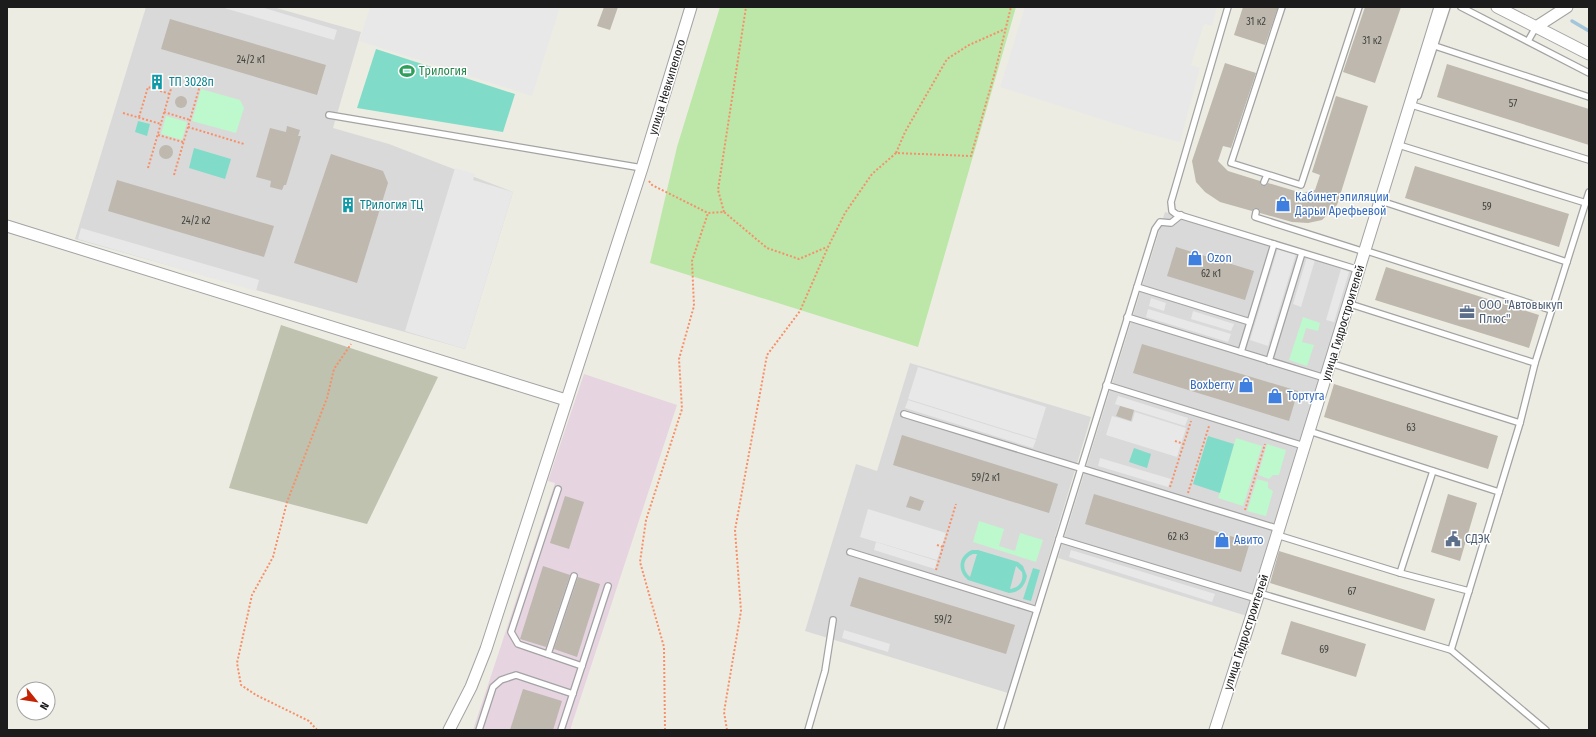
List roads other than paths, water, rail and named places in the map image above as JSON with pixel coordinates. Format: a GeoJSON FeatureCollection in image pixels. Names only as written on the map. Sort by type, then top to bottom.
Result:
{"type":"FeatureCollection","features":[{"type":"Feature","properties":{"kind":"street","name":"улица Невкипелого"},"geometry":{"type":"LineString","coordinates":[[450,730],[471,687],[486,649],[642,168],[691,7]]}},
{"type":"Feature","properties":{"kind":"street","name":"улица Гидростроителей"},"geometry":{"type":"LineString","coordinates":[[1215,730],[1359,270],[1366,252],[1440,7]]}},
{"type":"Feature","properties":{"kind":"street"},"geometry":{"type":"LineString","coordinates":[[1497,7],[1539,25],[1589,54]]}},
{"type":"Feature","properties":{"kind":"street"},"geometry":{"type":"LineString","coordinates":[[1539,25],[1562,10]]}},
{"type":"Feature","properties":{"kind":"street"},"geometry":{"type":"LineString","coordinates":[[7,226],[566,400]]}},
{"type":"Feature","properties":{"kind":"lane"},"geometry":{"type":"LineString","coordinates":[[1228,7],[1171,202],[1172,211],[1359,270]]}},
{"type":"Feature","properties":{"kind":"lane"},"geometry":{"type":"LineString","coordinates":[[1282,7],[1231,163],[1301,185],[1359,7]]}},
{"type":"Feature","properties":{"kind":"lane"},"geometry":{"type":"LineString","coordinates":[[1447,7],[1350,304],[1535,363]]}},
{"type":"Feature","properties":{"kind":"lane"},"geometry":{"type":"LineString","coordinates":[[1461,7],[1589,73]]}},
{"type":"Feature","properties":{"kind":"lane"},"geometry":{"type":"LineString","coordinates":[[1528,41],[1539,25]]}},
{"type":"Feature","properties":{"kind":"lane"},"geometry":{"type":"LineString","coordinates":[[1435,46],[1589,97]]}},
{"type":"Feature","properties":{"kind":"lane"},"geometry":{"type":"LineString","coordinates":[[1415,106],[1589,160]]}},
{"type":"Feature","properties":{"kind":"lane"},"geometry":{"type":"LineString","coordinates":[[329,115],[642,168]]}},
{"type":"Feature","properties":{"kind":"lane"},"geometry":{"type":"LineString","coordinates":[[1402,146],[1586,203]]}},
{"type":"Feature","properties":{"kind":"lane"},"geometry":{"type":"LineString","coordinates":[[1264,182],[1267,175]]}},
{"type":"Feature","properties":{"kind":"lane"},"geometry":{"type":"LineString","coordinates":[[1451,650],[1520,423],[1535,363],[1589,192]]}},
{"type":"Feature","properties":{"kind":"lane"},"geometry":{"type":"LineString","coordinates":[[1384,202],[1567,262]]}},
{"type":"Feature","properties":{"kind":"lane"},"geometry":{"type":"LineString","coordinates":[[1256,212],[1255,217],[1551,310]]}},
{"type":"Feature","properties":{"kind":"lane"},"geometry":{"type":"LineString","coordinates":[[1000,730],[1127,317],[1157,225],[1160,222],[1171,223],[1181,215]]}},
{"type":"Feature","properties":{"kind":"lane"},"geometry":{"type":"LineString","coordinates":[[1241,352],[1274,244]]}},
{"type":"Feature","properties":{"kind":"lane"},"geometry":{"type":"LineString","coordinates":[[1269,361],[1302,252]]}},
{"type":"Feature","properties":{"kind":"lane"},"geometry":{"type":"LineString","coordinates":[[1137,287],[1250,322]]}},
{"type":"Feature","properties":{"kind":"lane"},"geometry":{"type":"LineString","coordinates":[[1127,317],[1326,378]]}},
{"type":"Feature","properties":{"kind":"lane"},"geometry":{"type":"LineString","coordinates":[[1330,363],[1520,423]]}},
{"type":"Feature","properties":{"kind":"lane"},"geometry":{"type":"LineString","coordinates":[[1106,385],[1304,446]]}},
{"type":"Feature","properties":{"kind":"lane"},"geometry":{"type":"LineString","coordinates":[[904,414],[1242,518],[1278,532],[1400,573],[1468,591]]}},
{"type":"Feature","properties":{"kind":"lane"},"geometry":{"type":"LineString","coordinates":[[1309,431],[1499,492]]}},
{"type":"Feature","properties":{"kind":"lane"},"geometry":{"type":"LineString","coordinates":[[1400,573],[1433,471]]}},
{"type":"Feature","properties":{"kind":"lane"},"geometry":{"type":"LineString","coordinates":[[558,489],[511,632],[518,644],[582,666]]}},
{"type":"Feature","properties":{"kind":"lane"},"geometry":{"type":"LineString","coordinates":[[1059,538],[1451,650],[1546,730]]}},
{"type":"Feature","properties":{"kind":"lane"},"geometry":{"type":"LineString","coordinates":[[850,552],[1037,610]]}},
{"type":"Feature","properties":{"kind":"lane"},"geometry":{"type":"LineString","coordinates":[[548,654],[574,576]]}},
{"type":"Feature","properties":{"kind":"lane"},"geometry":{"type":"LineString","coordinates":[[561,730],[608,586]]}},
{"type":"Feature","properties":{"kind":"lane"},"geometry":{"type":"LineString","coordinates":[[808,730],[825,671],[833,620]]}},
{"type":"Feature","properties":{"kind":"lane"},"geometry":{"type":"LineString","coordinates":[[479,730],[492,688],[501,680],[516,675],[573,694]]}},
{"type":"Feature","properties":{"kind":"waterway"},"geometry":{"type":"LineString","coordinates":[[1572,21],[1589,31]]}},
{"type":"Feature","properties":{"kind":"place","name":"Трилогия"},"geometry":{"type":"Point","coordinates":[407,71]}},
{"type":"Feature","properties":{"kind":"place","name":"ТП 3028п"},"geometry":{"type":"Point","coordinates":[157,82]}},
{"type":"Feature","properties":{"kind":"place","name":"Кабинет эпиляции Дарьи Арефьевой"},"geometry":{"type":"Point","coordinates":[1283,204]}},
{"type":"Feature","properties":{"kind":"place","name":"ТРилогия ТЦ"},"geometry":{"type":"Point","coordinates":[348,205]}},
{"type":"Feature","properties":{"kind":"place","name":"Ozon"},"geometry":{"type":"Point","coordinates":[1195,258]}},
{"type":"Feature","properties":{"kind":"place","name":"ООО \"Автовыкуп Плюс\""},"geometry":{"type":"Point","coordinates":[1467,312]}},
{"type":"Feature","properties":{"kind":"place","name":"Boxberry"},"geometry":{"type":"Point","coordinates":[1246,385]}},
{"type":"Feature","properties":{"kind":"place","name":"Тортуга"},"geometry":{"type":"Point","coordinates":[1275,396]}},
{"type":"Feature","properties":{"kind":"place","name":"СДЭК"},"geometry":{"type":"Point","coordinates":[1453,539]}},
{"type":"Feature","properties":{"kind":"place","name":"Авито"},"geometry":{"type":"Point","coordinates":[1222,540]}}]}
